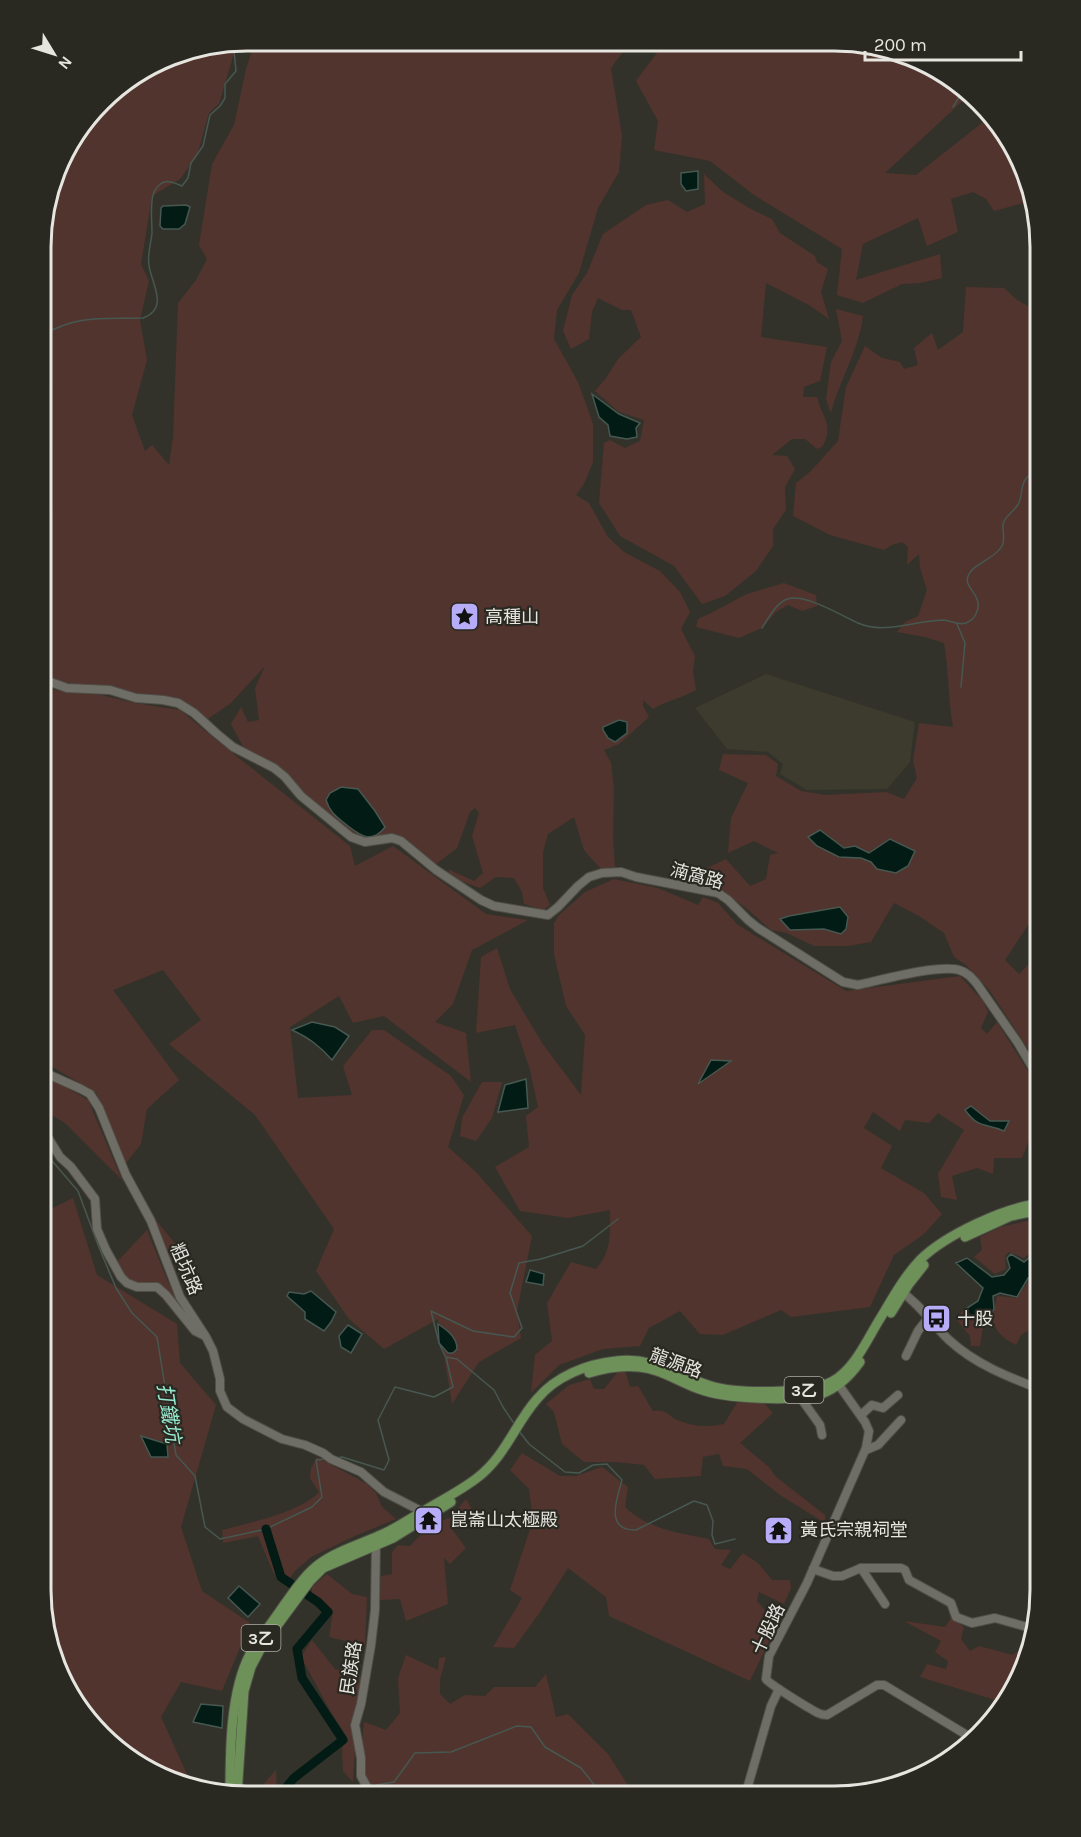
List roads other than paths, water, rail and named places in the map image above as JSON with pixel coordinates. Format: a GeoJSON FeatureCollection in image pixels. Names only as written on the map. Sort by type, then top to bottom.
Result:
{"type":"FeatureCollection","features":[{"type":"Feature","properties":{"kind":"main road","name":"3乙"},"geometry":{"type":"LineString","coordinates":[[230,1785],[230,1767],[240,1690],[256,1657],[299,1591],[323,1568],[376,1541],[393,1538],[477,1479],[520,1431],[537,1398],[561,1378],[588,1366],[615,1361],[639,1360],[650,1362],[701,1383],[733,1390],[799,1391],[837,1382],[855,1360],[919,1261],[939,1244],[1009,1210],[1030,1206]]}},
{"type":"Feature","properties":{"kind":"main road","name":"3乙"},"geometry":{"type":"LineString","coordinates":[[901,1291],[923,1266],[942,1250],[1011,1216],[1030,1212]]}},
{"type":"Feature","properties":{"kind":"main road","name":"龍源路"},"geometry":{"type":"LineString","coordinates":[[520,1431],[541,1402],[564,1383],[590,1372],[616,1367],[649,1368],[699,1389],[720,1395],[800,1397],[821,1394],[837,1382]]}},
{"type":"Feature","properties":{"kind":"main road","name":"3乙"},"geometry":{"type":"LineString","coordinates":[[237,1785],[240,1690]]}},
{"type":"Feature","properties":{"kind":"street","name":"湳窩路"},"geometry":{"type":"LineString","coordinates":[[51,682],[67,688],[110,690],[136,698],[177,703],[189,708],[233,747],[274,768],[312,805],[351,837],[365,842],[392,838],[401,841],[436,870],[494,906],[548,915],[589,877],[602,873],[621,872],[718,893],[758,928],[849,984],[858,985],[934,970],[953,968],[962,971],[971,976],[977,984],[1030,1063]]}},
{"type":"Feature","properties":{"kind":"street","name":"粗坑路"},"geometry":{"type":"LineString","coordinates":[[51,1076],[81,1089],[99,1107],[126,1175],[152,1221],[184,1307],[206,1336],[216,1358],[220,1391],[227,1407],[243,1419],[282,1439],[305,1445],[361,1472],[384,1492],[425,1514]]}},
{"type":"Feature","properties":{"kind":"street"},"geometry":{"type":"LineString","coordinates":[[51,1142],[60,1157],[95,1199],[97,1229],[121,1277],[127,1283],[137,1287],[157,1287],[166,1294],[195,1331],[206,1336]]}},
{"type":"Feature","properties":{"kind":"street"},"geometry":{"type":"LineString","coordinates":[[901,1291],[949,1340],[969,1355],[1004,1376],[1030,1385]]}},
{"type":"Feature","properties":{"kind":"street"},"geometry":{"type":"LineString","coordinates":[[906,1356],[918,1331],[928,1318]]}},
{"type":"Feature","properties":{"kind":"street","name":"十股路"},"geometry":{"type":"LineString","coordinates":[[779,1689],[766,1679],[769,1656],[813,1569],[866,1450],[869,1431],[861,1415],[837,1382]]}},
{"type":"Feature","properties":{"kind":"street"},"geometry":{"type":"LineString","coordinates":[[861,1415],[872,1405],[883,1408],[898,1395]]}},
{"type":"Feature","properties":{"kind":"street"},"geometry":{"type":"LineString","coordinates":[[800,1397],[820,1425],[822,1435]]}},
{"type":"Feature","properties":{"kind":"street"},"geometry":{"type":"LineString","coordinates":[[866,1450],[878,1445],[902,1420]]}},
{"type":"Feature","properties":{"kind":"street","name":"民族路"},"geometry":{"type":"LineString","coordinates":[[366,1786],[361,1776],[361,1758],[355,1725],[361,1704],[375,1610],[376,1541]]}},
{"type":"Feature","properties":{"kind":"street"},"geometry":{"type":"LineString","coordinates":[[861,1568],[885,1604]]}},
{"type":"Feature","properties":{"kind":"street"},"geometry":{"type":"LineString","coordinates":[[813,1569],[833,1576],[842,1576],[861,1568],[901,1568],[905,1570],[909,1580],[951,1603],[956,1617],[972,1623],[995,1618],[1026,1627]]}},
{"type":"Feature","properties":{"kind":"street"},"geometry":{"type":"LineString","coordinates":[[749,1786],[771,1706],[779,1689],[820,1714],[828,1715],[877,1685],[884,1685],[966,1735]]}},
{"type":"Feature","properties":{"kind":"water"},"geometry":{"type":"Polygon","coordinates":[[[698,171],[698,189],[686,191],[681,184],[681,173],[698,171]]]}},
{"type":"Feature","properties":{"kind":"water"},"geometry":{"type":"Polygon","coordinates":[[[186,205],[190,207],[185,224],[179,229],[163,229],[160,226],[163,206],[186,205]]]}},
{"type":"Feature","properties":{"kind":"water"},"geometry":{"type":"Polygon","coordinates":[[[592,394],[619,414],[640,423],[636,428],[637,437],[627,439],[610,436],[608,425],[599,417],[592,394]]]}},
{"type":"Feature","properties":{"kind":"water"},"geometry":{"type":"Polygon","coordinates":[[[619,720],[627,722],[627,733],[615,742],[608,738],[603,727],[619,720]]]}},
{"type":"Feature","properties":{"kind":"water"},"geometry":{"type":"Polygon","coordinates":[[[341,787],[358,789],[385,827],[380,832],[366,837],[357,833],[332,812],[326,800],[330,793],[341,787]]]}},
{"type":"Feature","properties":{"kind":"water"},"geometry":{"type":"Polygon","coordinates":[[[820,830],[844,848],[855,846],[869,853],[890,839],[915,851],[908,866],[896,873],[877,869],[871,862],[861,858],[839,857],[817,846],[808,837],[820,830]]]}},
{"type":"Feature","properties":{"kind":"water"},"geometry":{"type":"Polygon","coordinates":[[[840,907],[848,917],[846,929],[841,934],[824,929],[790,930],[780,919],[789,916],[840,907]]]}},
{"type":"Feature","properties":{"kind":"water"},"geometry":{"type":"Polygon","coordinates":[[[312,1022],[335,1027],[349,1036],[332,1060],[314,1043],[292,1030],[312,1022]]]}},
{"type":"Feature","properties":{"kind":"water"},"geometry":{"type":"Polygon","coordinates":[[[711,1060],[731,1061],[698,1084],[711,1060]]]}},
{"type":"Feature","properties":{"kind":"water"},"geometry":{"type":"Polygon","coordinates":[[[526,1079],[528,1108],[498,1112],[505,1085],[526,1079]]]}},
{"type":"Feature","properties":{"kind":"water"},"geometry":{"type":"Polygon","coordinates":[[[971,1106],[990,1121],[1009,1121],[1004,1131],[983,1125],[975,1120],[965,1110],[971,1106]]]}},
{"type":"Feature","properties":{"kind":"water"},"geometry":{"type":"Polygon","coordinates":[[[1011,1254],[1024,1262],[1030,1257],[1030,1277],[1017,1297],[1000,1293],[993,1296],[994,1309],[988,1317],[991,1321],[987,1326],[969,1315],[967,1308],[978,1301],[983,1288],[956,1263],[967,1258],[992,1277],[1004,1275],[1010,1268],[1007,1258],[1011,1254]]]}},
{"type":"Feature","properties":{"kind":"water"},"geometry":{"type":"Polygon","coordinates":[[[530,1270],[544,1274],[543,1285],[526,1282],[530,1270]]]}},
{"type":"Feature","properties":{"kind":"water"},"geometry":{"type":"Polygon","coordinates":[[[311,1291],[336,1312],[324,1331],[305,1319],[305,1312],[287,1296],[289,1292],[304,1294],[311,1291]]]}},
{"type":"Feature","properties":{"kind":"water"},"geometry":{"type":"Polygon","coordinates":[[[438,1324],[453,1337],[457,1349],[453,1353],[448,1353],[439,1343],[438,1324]]]}},
{"type":"Feature","properties":{"kind":"water"},"geometry":{"type":"Polygon","coordinates":[[[348,1325],[362,1334],[351,1353],[341,1347],[339,1336],[348,1325]]]}},
{"type":"Feature","properties":{"kind":"water"},"geometry":{"type":"Polygon","coordinates":[[[141,1436],[167,1444],[168,1457],[151,1457],[141,1436]]]}},
{"type":"Feature","properties":{"kind":"water"},"geometry":{"type":"Polygon","coordinates":[[[239,1586],[260,1604],[248,1617],[228,1598],[239,1586]]]}},
{"type":"Feature","properties":{"kind":"water"},"geometry":{"type":"Polygon","coordinates":[[[201,1704],[223,1706],[222,1728],[193,1722],[201,1704]]]}},
{"type":"Feature","properties":{"kind":"waterway"},"geometry":{"type":"LineString","coordinates":[[51,330],[91,319],[143,318],[156,308],[157,294],[149,261],[152,233],[151,209],[154,193],[164,182],[182,186],[188,178],[191,163],[203,146],[210,115],[225,98],[225,84],[236,71],[234,51]]}},
{"type":"Feature","properties":{"kind":"waterway"},"geometry":{"type":"LineString","coordinates":[[953,107],[959,96]]}},
{"type":"Feature","properties":{"kind":"waterway"},"geometry":{"type":"LineString","coordinates":[[762,628],[778,605],[792,598],[811,601],[858,623],[879,628],[944,620],[966,623],[972,619],[978,607],[976,597],[968,585],[968,576],[974,568],[999,551],[1004,541],[1004,521],[1019,503],[1022,486],[1030,475]]}},
{"type":"Feature","properties":{"kind":"waterway"},"geometry":{"type":"LineString","coordinates":[[957,624],[965,643],[961,687]]}},
{"type":"Feature","properties":{"kind":"waterway","name":"打鐵坑"},"geometry":{"type":"LineString","coordinates":[[51,1160],[78,1191],[116,1288],[132,1313],[157,1337],[176,1455],[195,1476],[205,1527],[220,1539],[266,1529],[312,1507],[322,1497],[316,1460],[325,1459]]}},
{"type":"Feature","properties":{"kind":"waterway"},"geometry":{"type":"LineString","coordinates":[[445,1356],[439,1343],[431,1311],[473,1331],[514,1337],[522,1328],[510,1293],[519,1263],[583,1246],[618,1219]]}},
{"type":"Feature","properties":{"kind":"waterway"},"geometry":{"type":"LineString","coordinates":[[336,1458],[342,1457],[384,1470],[389,1460],[378,1420],[395,1387],[434,1397],[453,1387],[446,1357],[457,1359],[494,1390],[515,1425]]}},
{"type":"Feature","properties":{"kind":"waterway"},"geometry":{"type":"LineString","coordinates":[[519,1431],[529,1444],[565,1472],[579,1473],[593,1465],[607,1464],[622,1480],[615,1512],[616,1519],[626,1529],[636,1530],[694,1501],[707,1505],[713,1521],[712,1535],[715,1544],[735,1539]]}},
{"type":"Feature","properties":{"kind":"waterway","name":"打鐵坑"},"geometry":{"type":"LineString","coordinates":[[266,1529],[281,1577],[318,1602],[328,1612],[297,1649],[302,1678],[343,1740],[294,1778],[287,1786]]}},
{"type":"Feature","properties":{"kind":"waterway"},"geometry":{"type":"LineString","coordinates":[[375,1786],[394,1782],[415,1753],[451,1752],[517,1726],[531,1727],[545,1747],[581,1768],[595,1786]]}},
{"type":"Feature","properties":{"kind":"place","name":"高種山"},"geometry":{"type":"Point","coordinates":[464,617]}},
{"type":"Feature","properties":{"kind":"place","name":"十股"},"geometry":{"type":"Point","coordinates":[936,1319]}},
{"type":"Feature","properties":{"kind":"place","name":"崑崙山太極殿"},"geometry":{"type":"Point","coordinates":[429,1520]}},
{"type":"Feature","properties":{"kind":"place","name":"黃氏宗親祠堂"},"geometry":{"type":"Point","coordinates":[779,1530]}}]}
